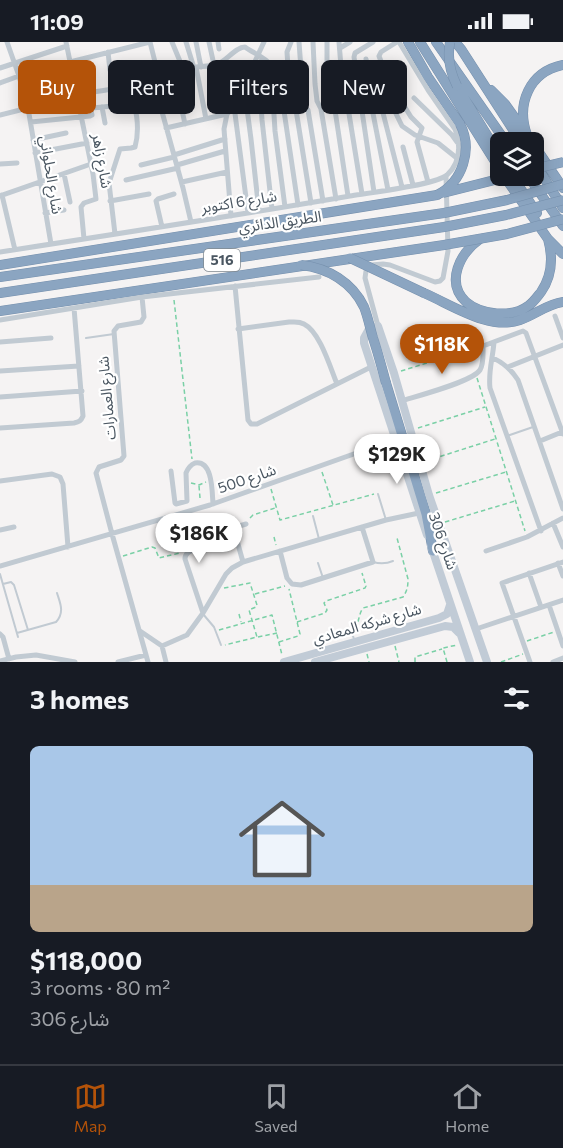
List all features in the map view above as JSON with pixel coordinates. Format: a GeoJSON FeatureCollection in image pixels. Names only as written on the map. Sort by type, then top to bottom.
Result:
{"type":"FeatureCollection","features":[{"type":"Feature","properties":{"kind":"highway"},"geometry":{"type":"LineString","coordinates":[[408,42],[438,93],[460,124],[466,141],[466,154],[459,172],[452,183],[437,195]]}},
{"type":"Feature","properties":{"kind":"highway"},"geometry":{"type":"LineString","coordinates":[[420,42],[490,153]]}},
{"type":"Feature","properties":{"kind":"highway"},"geometry":{"type":"LineString","coordinates":[[436,42],[499,132]]}},
{"type":"Feature","properties":{"kind":"highway"},"geometry":{"type":"LineString","coordinates":[[450,42],[448,55],[457,86],[490,140]]}},
{"type":"Feature","properties":{"kind":"highway"},"geometry":{"type":"LineString","coordinates":[[455,42],[485,86],[522,132]]}},
{"type":"Feature","properties":{"kind":"highway"},"geometry":{"type":"LineString","coordinates":[[526,132],[522,116],[525,97],[529,89],[542,74],[563,64]]}},
{"type":"Feature","properties":{"kind":"highway"},"geometry":{"type":"LineString","coordinates":[[544,161],[563,186]]}},
{"type":"Feature","properties":{"kind":"highway"},"geometry":{"type":"LineString","coordinates":[[544,167],[563,162]]}},
{"type":"Feature","properties":{"kind":"highway"},"geometry":{"type":"LineString","coordinates":[[544,178],[563,208]]}},
{"type":"Feature","properties":{"kind":"highway"},"geometry":{"type":"LineString","coordinates":[[0,265],[437,195],[490,181]]}},
{"type":"Feature","properties":{"kind":"highway"},"geometry":{"type":"LineString","coordinates":[[511,186],[548,239],[563,254]]}},
{"type":"Feature","properties":{"kind":"highway"},"geometry":{"type":"LineString","coordinates":[[518,186],[563,248]]}},
{"type":"Feature","properties":{"kind":"highway"},"geometry":{"type":"LineString","coordinates":[[535,186],[563,226]]}},
{"type":"Feature","properties":{"kind":"highway","name":"الطريق الدائري"},"geometry":{"type":"LineString","coordinates":[[0,277],[444,213],[563,186]]}},
{"type":"Feature","properties":{"kind":"highway","name":"الطريق الدائري"},"geometry":{"type":"LineString","coordinates":[[0,293],[444,227],[506,215],[563,200]]}},
{"type":"Feature","properties":{"kind":"highway"},"geometry":{"type":"LineString","coordinates":[[0,310],[444,245],[525,230],[563,219]]}},
{"type":"Feature","properties":{"kind":"highway"},"geometry":{"type":"LineString","coordinates":[[480,239],[461,258],[456,273],[456,284],[459,293],[474,308],[503,313],[528,306],[543,289],[550,268],[551,253],[548,239]]}},
{"type":"Feature","properties":{"kind":"highway"},"geometry":{"type":"LineString","coordinates":[[350,258],[484,321],[503,323],[515,321],[552,304],[563,302]]}},
{"type":"Feature","properties":{"kind":"highway"},"geometry":{"type":"LineString","coordinates":[[301,265],[323,270],[343,281],[354,291],[365,311],[426,513],[433,551]]}},
{"type":"Feature","properties":{"kind":"street","name":"شارع الحلواني"},"geometry":{"type":"LineString","coordinates":[[7,42],[18,73]]}},
{"type":"Feature","properties":{"kind":"street"},"geometry":{"type":"LineString","coordinates":[[80,60],[150,42],[153,60]]}},
{"type":"Feature","properties":{"kind":"street"},"geometry":{"type":"LineString","coordinates":[[172,42],[179,60]]}},
{"type":"Feature","properties":{"kind":"street"},"geometry":{"type":"LineString","coordinates":[[186,42],[197,67]]}},
{"type":"Feature","properties":{"kind":"street"},"geometry":{"type":"LineString","coordinates":[[196,42],[197,67],[206,119]]}},
{"type":"Feature","properties":{"kind":"street"},"geometry":{"type":"LineString","coordinates":[[209,42],[214,60]]}},
{"type":"Feature","properties":{"kind":"street"},"geometry":{"type":"LineString","coordinates":[[218,42],[219,49]]}},
{"type":"Feature","properties":{"kind":"street"},"geometry":{"type":"LineString","coordinates":[[264,42],[259,73],[261,120],[272,209]]}},
{"type":"Feature","properties":{"kind":"street"},"geometry":{"type":"LineString","coordinates":[[299,42],[300,60]]}},
{"type":"Feature","properties":{"kind":"street"},"geometry":{"type":"LineString","coordinates":[[313,42],[315,84],[336,199]]}},
{"type":"Feature","properties":{"kind":"street"},"geometry":{"type":"LineString","coordinates":[[327,42],[327,80],[333,97],[348,196]]}},
{"type":"Feature","properties":{"kind":"street"},"geometry":{"type":"LineString","coordinates":[[350,42],[340,45],[342,79],[362,194]]}},
{"type":"Feature","properties":{"kind":"street"},"geometry":{"type":"LineString","coordinates":[[373,42],[354,54],[374,192]]}},
{"type":"Feature","properties":{"kind":"street"},"geometry":{"type":"LineString","coordinates":[[378,326],[365,278],[366,271],[371,264],[390,265],[435,282],[443,278],[448,251],[446,176],[458,159],[460,146],[455,129],[398,42],[381,52],[379,55],[381,60]]}},
{"type":"Feature","properties":{"kind":"street"},"geometry":{"type":"LineString","coordinates":[[288,60],[289,43]]}},
{"type":"Feature","properties":{"kind":"street"},"geometry":{"type":"LineString","coordinates":[[0,68],[66,44]]}},
{"type":"Feature","properties":{"kind":"street","name":"شارع زاهر"},"geometry":{"type":"LineString","coordinates":[[66,44],[69,60]]}},
{"type":"Feature","properties":{"kind":"street"},"geometry":{"type":"LineString","coordinates":[[224,60],[247,45],[265,60]]}},
{"type":"Feature","properties":{"kind":"street"},"geometry":{"type":"LineString","coordinates":[[108,52],[109,60]]}},
{"type":"Feature","properties":{"kind":"street"},"geometry":{"type":"LineString","coordinates":[[366,59],[370,81],[368,88],[388,190]]}},
{"type":"Feature","properties":{"kind":"street"},"geometry":{"type":"LineString","coordinates":[[197,67],[207,65]]}},
{"type":"Feature","properties":{"kind":"street"},"geometry":{"type":"LineString","coordinates":[[0,83],[18,76]]}},
{"type":"Feature","properties":{"kind":"street"},"geometry":{"type":"LineString","coordinates":[[414,98],[452,135],[460,146]]}},
{"type":"Feature","properties":{"kind":"street"},"geometry":{"type":"LineString","coordinates":[[31,122],[91,116],[92,108],[108,106]]}},
{"type":"Feature","properties":{"kind":"street"},"geometry":{"type":"LineString","coordinates":[[102,107],[105,123]]}},
{"type":"Feature","properties":{"kind":"street"},"geometry":{"type":"LineString","coordinates":[[309,110],[323,201]]}},
{"type":"Feature","properties":{"kind":"street"},"geometry":{"type":"LineString","coordinates":[[0,115],[18,111]]}},
{"type":"Feature","properties":{"kind":"street"},"geometry":{"type":"LineString","coordinates":[[407,111],[421,127],[418,145],[428,182]]}},
{"type":"Feature","properties":{"kind":"street","name":"شارع الحلواني"},"geometry":{"type":"LineString","coordinates":[[29,114],[51,244]]}},
{"type":"Feature","properties":{"kind":"street","name":"شارع زاهر"},"geometry":{"type":"LineString","coordinates":[[80,114],[96,200],[84,203],[81,207],[84,239]]}},
{"type":"Feature","properties":{"kind":"street"},"geometry":{"type":"LineString","coordinates":[[115,234],[109,179],[121,148],[131,148],[136,145],[138,122],[136,114]]}},
{"type":"Feature","properties":{"kind":"street"},"geometry":{"type":"LineString","coordinates":[[163,114],[191,222]]}},
{"type":"Feature","properties":{"kind":"street"},"geometry":{"type":"LineString","coordinates":[[183,114],[185,124]]}},
{"type":"Feature","properties":{"kind":"street"},"geometry":{"type":"LineString","coordinates":[[166,128],[227,114],[225,151],[231,216]]}},
{"type":"Feature","properties":{"kind":"street"},"geometry":{"type":"LineString","coordinates":[[235,114],[248,213]]}},
{"type":"Feature","properties":{"kind":"street"},"geometry":{"type":"LineString","coordinates":[[247,114],[260,212]]}},
{"type":"Feature","properties":{"kind":"street"},"geometry":{"type":"LineString","coordinates":[[273,114],[285,207]]}},
{"type":"Feature","properties":{"kind":"street"},"geometry":{"type":"LineString","coordinates":[[291,114],[298,205]]}},
{"type":"Feature","properties":{"kind":"street"},"geometry":{"type":"LineString","coordinates":[[292,114],[311,203]]}},
{"type":"Feature","properties":{"kind":"street"},"geometry":{"type":"LineString","coordinates":[[382,114],[402,187]]}},
{"type":"Feature","properties":{"kind":"street"},"geometry":{"type":"LineString","coordinates":[[396,114],[404,128],[419,137],[438,143],[458,159]]}},
{"type":"Feature","properties":{"kind":"street"},"geometry":{"type":"LineString","coordinates":[[33,140],[66,134]]}},
{"type":"Feature","properties":{"kind":"street"},"geometry":{"type":"LineString","coordinates":[[141,165],[225,139]]}},
{"type":"Feature","properties":{"kind":"street"},"geometry":{"type":"LineString","coordinates":[[35,153],[87,143]]}},
{"type":"Feature","properties":{"kind":"street"},"geometry":{"type":"LineString","coordinates":[[403,147],[414,185]]}},
{"type":"Feature","properties":{"kind":"street"},"geometry":{"type":"LineString","coordinates":[[126,180],[177,167],[225,151]]}},
{"type":"Feature","properties":{"kind":"street"},"geometry":{"type":"LineString","coordinates":[[0,164],[17,163]]}},
{"type":"Feature","properties":{"kind":"street"},"geometry":{"type":"LineString","coordinates":[[15,250],[1,196],[91,164]]}},
{"type":"Feature","properties":{"kind":"street"},"geometry":{"type":"LineString","coordinates":[[182,182],[227,172]]}},
{"type":"Feature","properties":{"kind":"street"},"geometry":{"type":"LineString","coordinates":[[64,174],[70,202]]}},
{"type":"Feature","properties":{"kind":"street","name":"شارع 6 اكتوبر"},"geometry":{"type":"LineString","coordinates":[[0,252],[260,212],[414,185],[446,176]]}},
{"type":"Feature","properties":{"kind":"street"},"geometry":{"type":"LineString","coordinates":[[96,200],[149,194]]}},
{"type":"Feature","properties":{"kind":"street"},"geometry":{"type":"LineString","coordinates":[[162,227],[156,201],[174,194]]}},
{"type":"Feature","properties":{"kind":"street"},"geometry":{"type":"LineString","coordinates":[[45,213],[64,210]]}},
{"type":"Feature","properties":{"kind":"street"},"geometry":{"type":"LineString","coordinates":[[0,320],[142,297],[320,277]]}},
{"type":"Feature","properties":{"kind":"street"},"geometry":{"type":"LineString","coordinates":[[235,286],[248,420],[251,424],[257,424],[371,368]]}},
{"type":"Feature","properties":{"kind":"street","name":"شارع العمارات"},"geometry":{"type":"LineString","coordinates":[[112,534],[96,473],[99,467],[121,460],[124,456],[114,330],[118,326],[143,320],[142,297]]}},
{"type":"Feature","properties":{"kind":"street"},"geometry":{"type":"LineString","coordinates":[[0,428],[79,422],[83,416],[74,308]]}},
{"type":"Feature","properties":{"kind":"street"},"geometry":{"type":"LineString","coordinates":[[555,316],[563,338]]}},
{"type":"Feature","properties":{"kind":"street"},"geometry":{"type":"LineString","coordinates":[[238,329],[290,322],[305,324],[316,334],[337,384]]}},
{"type":"Feature","properties":{"kind":"street","name":"شارع 306"},"geometry":{"type":"LineString","coordinates":[[470,662],[364,343],[369,329],[378,326],[429,495],[487,662]]}},
{"type":"Feature","properties":{"kind":"street"},"geometry":{"type":"LineString","coordinates":[[401,401],[463,381],[476,374],[482,364],[483,346],[523,331],[526,333],[535,356],[562,433],[540,441]]}},
{"type":"Feature","properties":{"kind":"street"},"geometry":{"type":"LineString","coordinates":[[0,342],[51,338]]}},
{"type":"Feature","properties":{"kind":"street"},"geometry":{"type":"LineString","coordinates":[[494,342],[490,388],[541,531]]}},
{"type":"Feature","properties":{"kind":"street"},"geometry":{"type":"LineString","coordinates":[[508,367],[563,345]]}},
{"type":"Feature","properties":{"kind":"street"},"geometry":{"type":"LineString","coordinates":[[493,358],[508,367],[518,380],[563,509]]}},
{"type":"Feature","properties":{"kind":"street"},"geometry":{"type":"LineString","coordinates":[[0,371],[79,366]]}},
{"type":"Feature","properties":{"kind":"street"},"geometry":{"type":"LineString","coordinates":[[0,397],[82,391]]}},
{"type":"Feature","properties":{"kind":"street"},"geometry":{"type":"LineString","coordinates":[[556,416],[563,413]]}},
{"type":"Feature","properties":{"kind":"street","name":"شارع 500"},"geometry":{"type":"LineString","coordinates":[[1,566],[213,504],[396,439]]}},
{"type":"Feature","properties":{"kind":"street"},"geometry":{"type":"LineString","coordinates":[[171,471],[175,504],[188,501],[187,470],[192,464],[204,465],[209,470],[213,504]]}},
{"type":"Feature","properties":{"kind":"street"},"geometry":{"type":"LineString","coordinates":[[0,481],[52,474],[60,477],[68,547]]}},
{"type":"Feature","properties":{"kind":"street"},"geometry":{"type":"LineString","coordinates":[[162,646],[187,635],[229,571],[243,562],[386,520],[419,513]]}},
{"type":"Feature","properties":{"kind":"street"},"geometry":{"type":"LineString","coordinates":[[486,551],[528,537],[563,518]]}},
{"type":"Feature","properties":{"kind":"street"},"geometry":{"type":"LineString","coordinates":[[553,523],[563,547]]}},
{"type":"Feature","properties":{"kind":"street"},"geometry":{"type":"LineString","coordinates":[[243,562],[234,530],[236,526],[246,524]]}},
{"type":"Feature","properties":{"kind":"street"},"geometry":{"type":"LineString","coordinates":[[0,530],[14,526]]}},
{"type":"Feature","properties":{"kind":"street"},"geometry":{"type":"LineString","coordinates":[[279,552],[288,578],[292,584],[298,586],[373,562],[362,527]]}},
{"type":"Feature","properties":{"kind":"street"},"geometry":{"type":"LineString","coordinates":[[198,529],[202,545],[187,552],[185,559],[202,613]]}},
{"type":"Feature","properties":{"kind":"street"},"geometry":{"type":"LineString","coordinates":[[112,534],[148,662]]}},
{"type":"Feature","properties":{"kind":"street"},"geometry":{"type":"LineString","coordinates":[[0,558],[1,566]]}},
{"type":"Feature","properties":{"kind":"street"},"geometry":{"type":"LineString","coordinates":[[530,662],[502,583],[561,563],[563,576]]}},
{"type":"Feature","properties":{"kind":"street"},"geometry":{"type":"LineString","coordinates":[[529,573],[542,607]]}},
{"type":"Feature","properties":{"kind":"street"},"geometry":{"type":"LineString","coordinates":[[476,629],[563,600]]}},
{"type":"Feature","properties":{"kind":"street","name":"شارع شركه المعادي"},"geometry":{"type":"LineString","coordinates":[[284,662],[442,617],[451,603]]}},
{"type":"Feature","properties":{"kind":"street"},"geometry":{"type":"LineString","coordinates":[[549,605],[563,646]]}},
{"type":"Feature","properties":{"kind":"street","name":"شارع شركه المعادي"},"geometry":{"type":"LineString","coordinates":[[315,662],[445,626],[453,627],[460,634]]}},
{"type":"Feature","properties":{"kind":"street"},"geometry":{"type":"LineString","coordinates":[[139,631],[162,646],[166,662]]}},
{"type":"Feature","properties":{"kind":"street"},"geometry":{"type":"LineString","coordinates":[[0,634],[3,637],[9,659]]}},
{"type":"Feature","properties":{"kind":"street"},"geometry":{"type":"LineString","coordinates":[[0,661],[36,655],[75,662]]}},
{"type":"Feature","properties":{"kind":"street"},"geometry":{"type":"LineString","coordinates":[[118,662],[146,655]]}},
{"type":"Feature","properties":{"kind":"street"},"geometry":{"type":"LineString","coordinates":[[553,662],[563,658]]}},
{"type":"Feature","properties":{"kind":"lane"},"geometry":{"type":"LineString","coordinates":[[86,338],[114,334]]}},
{"type":"Feature","properties":{"kind":"lane"},"geometry":{"type":"LineString","coordinates":[[507,436],[535,427]]}},
{"type":"Feature","properties":{"kind":"lane"},"geometry":{"type":"LineString","coordinates":[[378,494],[386,520]]}},
{"type":"Feature","properties":{"kind":"lane"},"geometry":{"type":"LineString","coordinates":[[313,516],[319,539]]}},
{"type":"Feature","properties":{"kind":"lane"},"geometry":{"type":"LineString","coordinates":[[373,562],[380,564],[393,561]]}},
{"type":"Feature","properties":{"kind":"lane"},"geometry":{"type":"LineString","coordinates":[[318,563],[323,578]]}},
{"type":"Feature","properties":{"kind":"lane"},"geometry":{"type":"LineString","coordinates":[[0,574],[17,635],[58,620],[62,609],[57,593]]}},
{"type":"Feature","properties":{"kind":"lane"},"geometry":{"type":"LineString","coordinates":[[3,584],[11,582],[14,585],[28,630]]}},
{"type":"Feature","properties":{"kind":"lane"},"geometry":{"type":"LineString","coordinates":[[202,613],[216,631],[220,645]]}},
{"type":"Feature","properties":{"kind":"lane"},"geometry":{"type":"LineString","coordinates":[[351,630],[355,642]]}},
{"type":"Feature","properties":{"kind":"path"},"geometry":{"type":"LineString","coordinates":[[173,293],[192,464]]}},
{"type":"Feature","properties":{"kind":"path"},"geometry":{"type":"LineString","coordinates":[[394,374],[483,346]]}},
{"type":"Feature","properties":{"kind":"path"},"geometry":{"type":"LineString","coordinates":[[476,374],[528,537]]}},
{"type":"Feature","properties":{"kind":"path"},"geometry":{"type":"LineString","coordinates":[[410,430],[486,407]]}},
{"type":"Feature","properties":{"kind":"path"},"geometry":{"type":"LineString","coordinates":[[419,463],[496,439]]}},
{"type":"Feature","properties":{"kind":"path"},"geometry":{"type":"LineString","coordinates":[[320,466],[333,506]]}},
{"type":"Feature","properties":{"kind":"path"},"geometry":{"type":"LineString","coordinates":[[429,495],[507,471]]}},
{"type":"Feature","properties":{"kind":"path"},"geometry":{"type":"LineString","coordinates":[[186,478],[192,484],[199,485],[206,482],[209,475]]}},
{"type":"Feature","properties":{"kind":"path"},"geometry":{"type":"LineString","coordinates":[[270,484],[280,520],[378,494]]}},
{"type":"Feature","properties":{"kind":"path"},"geometry":{"type":"LineString","coordinates":[[199,485],[200,498]]}},
{"type":"Feature","properties":{"kind":"path"},"geometry":{"type":"LineString","coordinates":[[439,524],[516,500]]}},
{"type":"Feature","properties":{"kind":"path"},"geometry":{"type":"LineString","coordinates":[[246,524],[253,515],[276,507]]}},
{"type":"Feature","properties":{"kind":"path"},"geometry":{"type":"LineString","coordinates":[[274,537],[279,552]]}},
{"type":"Feature","properties":{"kind":"path"},"geometry":{"type":"LineString","coordinates":[[351,630],[358,623],[363,608],[403,597],[407,591],[408,579],[398,538]]}},
{"type":"Feature","properties":{"kind":"path"},"geometry":{"type":"LineString","coordinates":[[118,558],[152,547],[155,548],[159,558],[187,552]]}},
{"type":"Feature","properties":{"kind":"path"},"geometry":{"type":"LineString","coordinates":[[297,622],[325,614],[327,612],[324,603],[326,601],[365,588],[360,566]]}},
{"type":"Feature","properties":{"kind":"path"},"geometry":{"type":"LineString","coordinates":[[217,590],[248,582],[250,584],[256,606],[249,609],[257,637]]}},
{"type":"Feature","properties":{"kind":"path"},"geometry":{"type":"LineString","coordinates":[[254,594],[288,585],[300,634],[279,642]]}},
{"type":"Feature","properties":{"kind":"path"},"geometry":{"type":"LineString","coordinates":[[239,614],[241,623]]}},
{"type":"Feature","properties":{"kind":"path"},"geometry":{"type":"LineString","coordinates":[[216,631],[272,615],[284,662]]}},
{"type":"Feature","properties":{"kind":"path"},"geometry":{"type":"LineString","coordinates":[[523,643],[558,631]]}},
{"type":"Feature","properties":{"kind":"path"},"geometry":{"type":"LineString","coordinates":[[220,645],[277,633]]}},
{"type":"Feature","properties":{"kind":"path"},"geometry":{"type":"LineString","coordinates":[[393,639],[399,662]]}},
{"type":"Feature","properties":{"kind":"path"},"geometry":{"type":"LineString","coordinates":[[415,662],[415,657],[464,643]]}},
{"type":"Feature","properties":{"kind":"path"},"geometry":{"type":"LineString","coordinates":[[442,648],[447,662]]}},
{"type":"Feature","properties":{"kind":"path"},"geometry":{"type":"LineString","coordinates":[[501,662],[526,653]]}}]}
